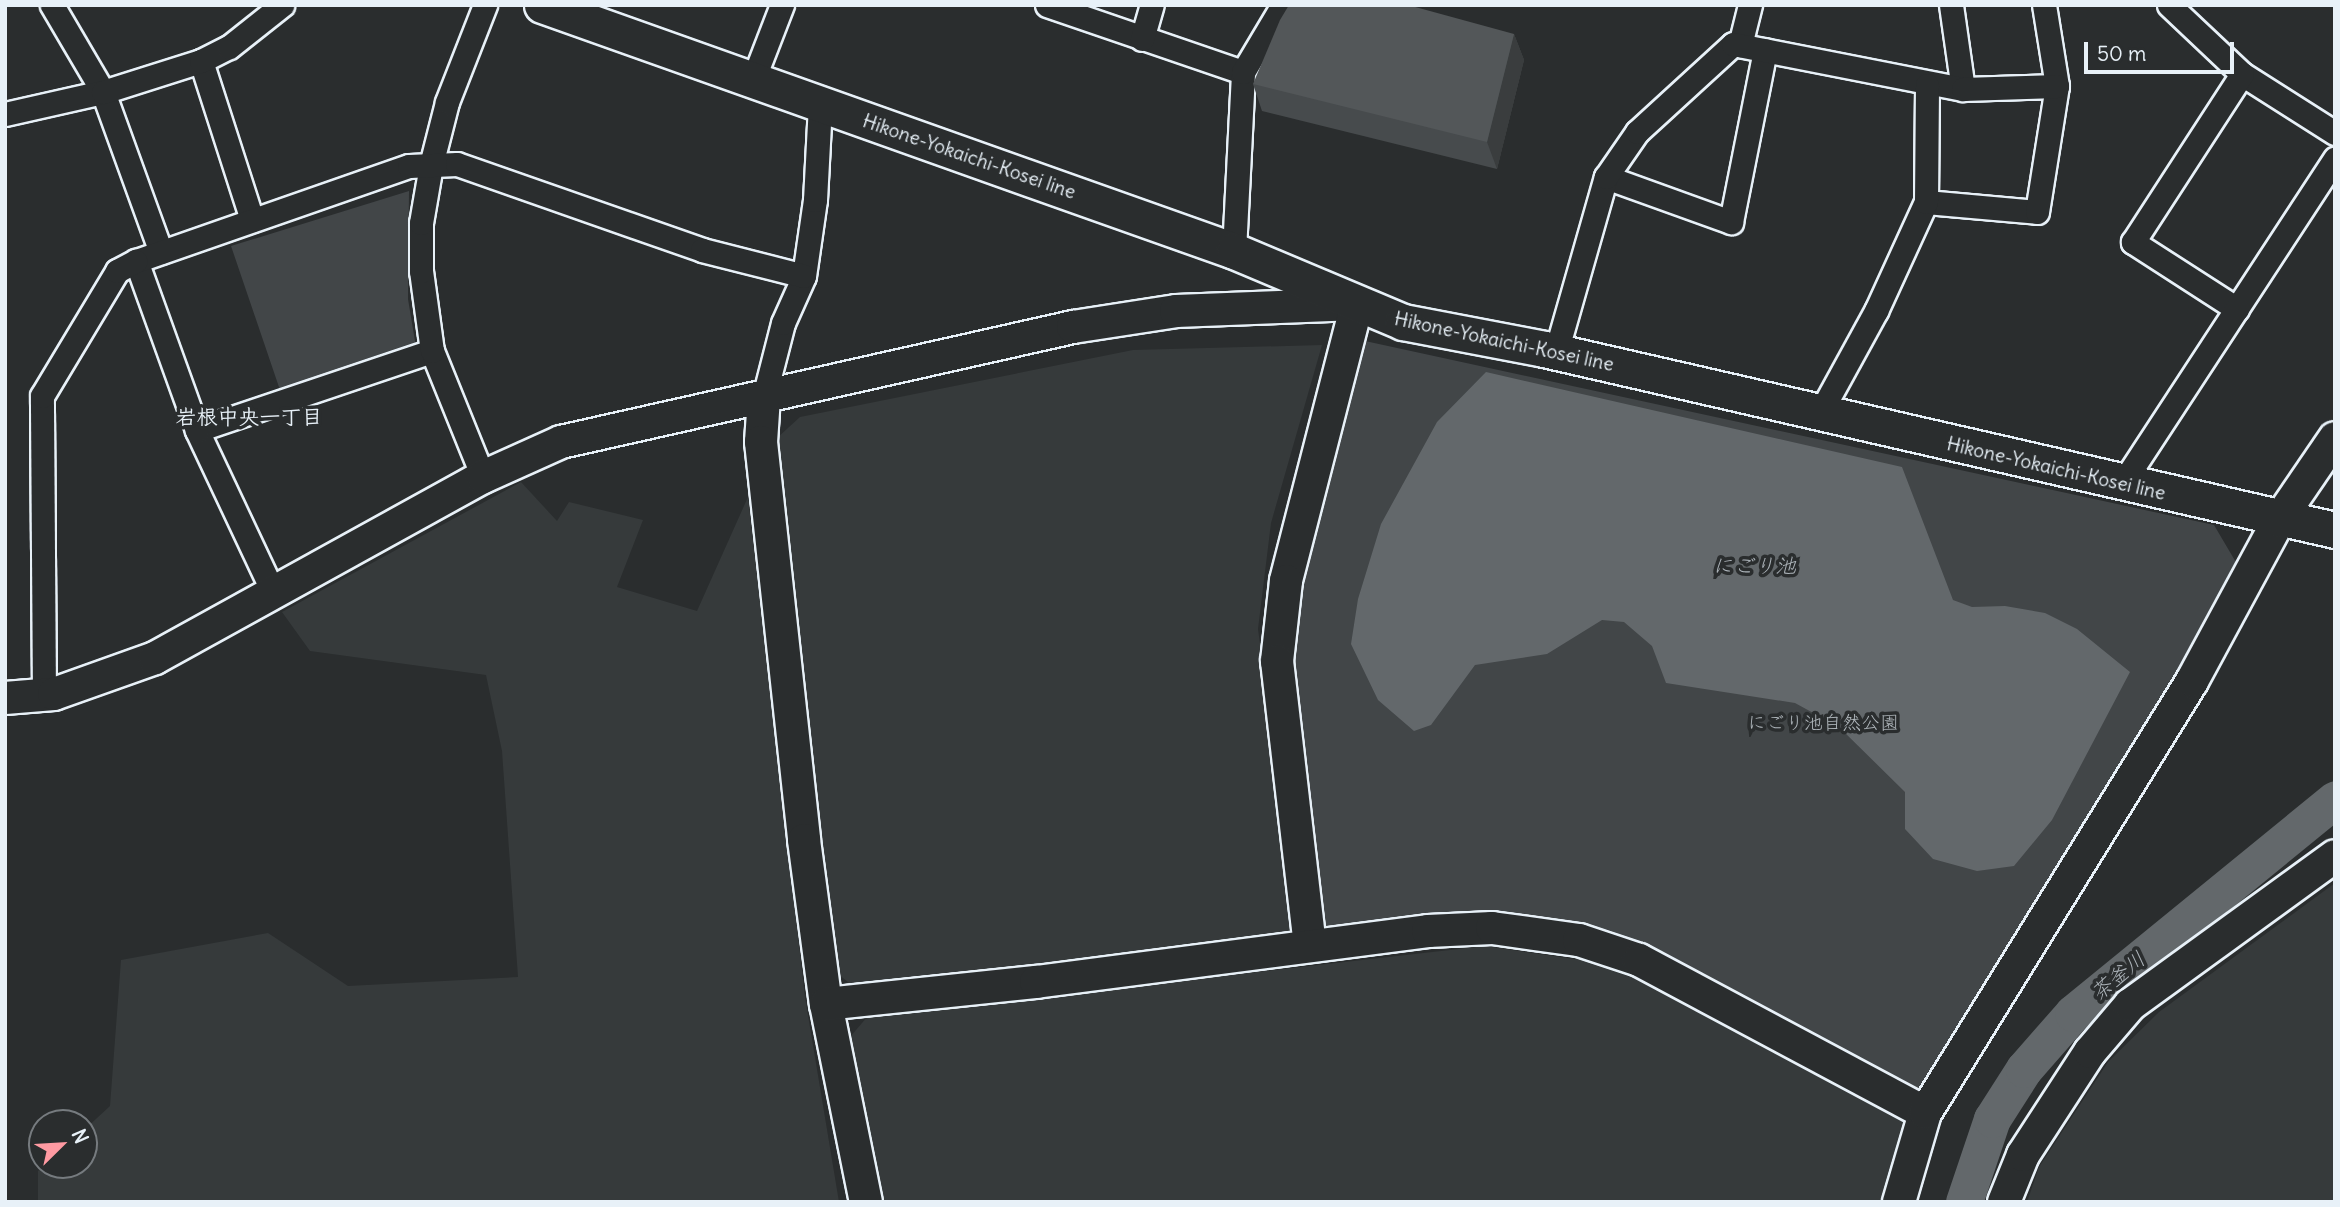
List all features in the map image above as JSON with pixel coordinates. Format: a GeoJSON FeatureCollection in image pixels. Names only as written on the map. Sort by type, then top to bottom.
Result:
{"type":"FeatureCollection","features":[{"type":"Feature","properties":{"kind":"main road","name":"Hikone-Yokaichi-Kosei line"},"geometry":{"type":"LineString","coordinates":[[542,5],[1234,251],[1403,322],[1556,352],[1819,415],[2279,520],[2335,530]]}},
{"type":"Feature","properties":{"kind":"street"},"geometry":{"type":"LineString","coordinates":[[52,5],[103,92],[160,252]]}},
{"type":"Feature","properties":{"kind":"street"},"geometry":{"type":"LineString","coordinates":[[5,114],[103,92],[201,61],[229,47],[282,5]]}},
{"type":"Feature","properties":{"kind":"street"},"geometry":{"type":"LineString","coordinates":[[483,477],[432,351],[421,271],[421,223],[431,164],[447,103],[485,5]]}},
{"type":"Feature","properties":{"kind":"street"},"geometry":{"type":"LineString","coordinates":[[753,79],[782,5]]}},
{"type":"Feature","properties":{"kind":"street"},"geometry":{"type":"LineString","coordinates":[[1047,5],[1242,72]]}},
{"type":"Feature","properties":{"kind":"street"},"geometry":{"type":"LineString","coordinates":[[1142,39],[1152,5]]}},
{"type":"Feature","properties":{"kind":"street"},"geometry":{"type":"LineString","coordinates":[[1234,251],[1242,72],[1283,5]]}},
{"type":"Feature","properties":{"kind":"street"},"geometry":{"type":"LineString","coordinates":[[1740,45],[1750,5]]}},
{"type":"Feature","properties":{"kind":"street"},"geometry":{"type":"LineString","coordinates":[[1951,5],[1963,89]]}},
{"type":"Feature","properties":{"kind":"street"},"geometry":{"type":"LineString","coordinates":[[1926,202],[2037,212],[2057,86],[2044,5]]}},
{"type":"Feature","properties":{"kind":"street"},"geometry":{"type":"LineString","coordinates":[[2172,7],[2242,74],[2335,133]]}},
{"type":"Feature","properties":{"kind":"street"},"geometry":{"type":"LineString","coordinates":[[1556,352],[1606,177],[1637,132],[1733,44],[1927,85],[1963,89],[2057,86]]}},
{"type":"Feature","properties":{"kind":"street"},"geometry":{"type":"LineString","coordinates":[[1606,177],[1731,222],[1765,50]]}},
{"type":"Feature","properties":{"kind":"street"},"geometry":{"type":"LineString","coordinates":[[201,61],[253,220]]}},
{"type":"Feature","properties":{"kind":"street"},"geometry":{"type":"LineString","coordinates":[[2237,309],[2133,242],[2242,74]]}},
{"type":"Feature","properties":{"kind":"street"},"geometry":{"type":"LineString","coordinates":[[1819,415],[1876,311],[1926,202],[1927,85]]}},
{"type":"Feature","properties":{"kind":"street"},"geometry":{"type":"LineString","coordinates":[[820,104],[815,200],[804,276],[780,333],[764,397],[761,442],[825,1004],[866,1202]]}},
{"type":"Feature","properties":{"kind":"street"},"geometry":{"type":"LineString","coordinates":[[2122,484],[2335,159]]}},
{"type":"Feature","properties":{"kind":"street"},"geometry":{"type":"LineString","coordinates":[[44,695],[43,396],[117,271],[160,252],[409,166],[457,164],[702,250],[804,276]]}},
{"type":"Feature","properties":{"kind":"street"},"geometry":{"type":"LineString","coordinates":[[136,261],[198,430],[274,594]]}},
{"type":"Feature","properties":{"kind":"street"},"geometry":{"type":"LineString","coordinates":[[5,698],[44,695],[155,658],[483,477],[561,442],[1073,327],[1176,312],[1357,304],[1286,581],[1277,661],[1310,945]]}},
{"type":"Feature","properties":{"kind":"street"},"geometry":{"type":"LineString","coordinates":[[198,430],[432,351]]}},
{"type":"Feature","properties":{"kind":"street"},"geometry":{"type":"LineString","coordinates":[[1899,1202],[1925,1113],[2192,681],[2279,520],[2335,438]]}},
{"type":"Feature","properties":{"kind":"street"},"geometry":{"type":"LineString","coordinates":[[2004,1202],[2023,1154],[2090,1052],[2130,1005],[2335,856]]}},
{"type":"Feature","properties":{"kind":"street"},"geometry":{"type":"LineString","coordinates":[[825,1004],[1036,982],[1310,945],[1492,928],[1579,940],[1639,960],[1693,985],[1925,1113]]}},
{"type":"Feature","properties":{"kind":"shaded area"},"geometry":{"type":"Polygon","coordinates":[[[1322,345],[1271,523],[1258,629],[1298,919],[1289,935],[855,988],[837,973],[777,438],[800,417],[1133,350],[1322,345]]]}},
{"type":"Feature","properties":{"kind":"shaded area"},"geometry":{"type":"Polygon","coordinates":[[[521,482],[557,521],[569,502],[643,520],[617,587],[697,611],[748,497],[805,997],[839,1202],[38,1202],[38,1179],[98,1179],[98,1117],[110,1106],[121,960],[268,933],[348,986],[518,977],[502,751],[486,675],[310,651],[282,612],[521,482]]]}},
{"type":"Feature","properties":{"kind":"shaded area"},"geometry":{"type":"Polygon","coordinates":[[[2335,883],[2335,1202],[2027,1202],[2039,1167],[2108,1062],[2159,1012],[2335,883]]]}},
{"type":"Feature","properties":{"kind":"shaded area"},"geometry":{"type":"Polygon","coordinates":[[[1485,946],[1595,962],[1681,993],[1903,1114],[1907,1128],[1882,1202],[883,1202],[850,1037],[868,1016],[1485,946]]]}},
{"type":"Feature","properties":{"kind":"green space"},"geometry":{"type":"Polygon","coordinates":[[[409,191],[408,299],[416,347],[281,393],[231,246],[409,191]]]}},
{"type":"Feature","properties":{"kind":"green space","name":"にごり池自然公園"},"geometry":{"type":"Polygon","coordinates":[[[1365,341],[2214,525],[2237,564],[2160,712],[1922,1092],[1912,1090],[1676,959],[1609,930],[1526,916],[1471,915],[1333,931],[1318,925],[1288,636],[1354,348],[1365,341]]]}},
{"type":"Feature","properties":{"kind":"water","name":"にごり池"},"geometry":{"type":"Polygon","coordinates":[[[1486,372],[1902,467],[1953,600],[1972,607],[2005,606],[2045,613],[2077,629],[2130,672],[2052,820],[2014,866],[1977,871],[1933,859],[1905,829],[1905,792],[1839,727],[1795,703],[1666,683],[1652,646],[1624,622],[1602,620],[1547,654],[1475,665],[1431,725],[1414,731],[1378,700],[1351,644],[1358,599],[1381,524],[1437,422],[1486,372]]]}},
{"type":"Feature","properties":{"kind":"building"},"geometry":{"type":"Polygon","coordinates":[[[1289,5],[1408,5],[1514,34],[1487,142],[1253,84],[1289,5]]]}},
{"type":"Feature","properties":{"kind":"waterway","name":"茶釜川"},"geometry":{"type":"LineString","coordinates":[[1964,1202],[1992,1119],[2024,1069],[2073,1013],[2335,799]]}},
{"type":"Feature","properties":{"kind":"district","name":"岩根中央一丁目"},"geometry":{"type":"Point","coordinates":[249,417]}}]}
